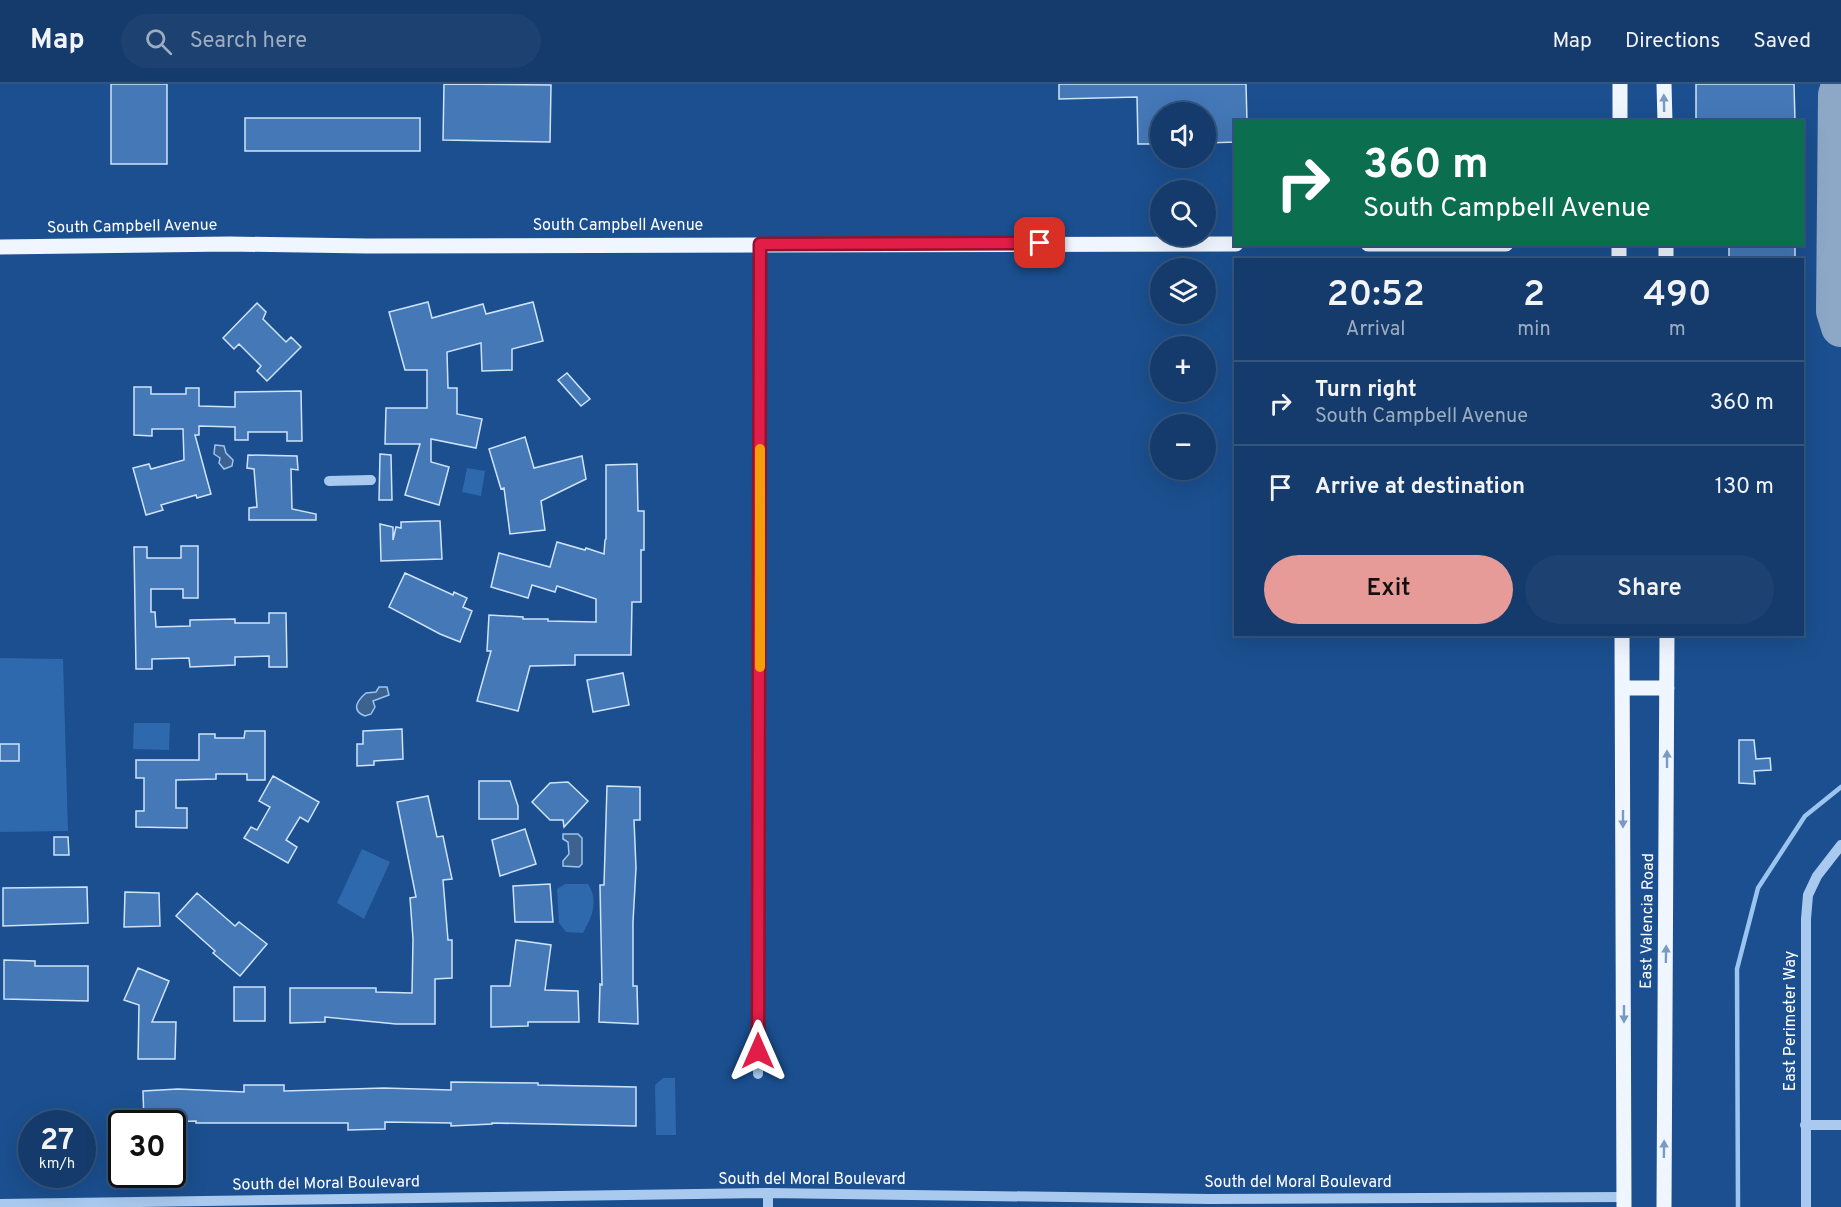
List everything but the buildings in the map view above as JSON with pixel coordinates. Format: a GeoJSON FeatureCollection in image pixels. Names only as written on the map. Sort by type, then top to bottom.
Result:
{"type":"FeatureCollection","features":[{"type":"Feature","properties":{"kind":"main road"},"geometry":{"type":"LineString","coordinates":[[1620,84],[1620,120]]}},
{"type":"Feature","properties":{"kind":"main road"},"geometry":{"type":"LineString","coordinates":[[1664,84],[1665,120]]}},
{"type":"Feature","properties":{"kind":"main road","name":"South Campbell Avenue"},"geometry":{"type":"LineString","coordinates":[[0,247],[230,244],[366,246],[1234,244]]}},
{"type":"Feature","properties":{"kind":"main road","name":"East Valencia Road"},"geometry":{"type":"LineString","coordinates":[[1622,636],[1624,1202]]}},
{"type":"Feature","properties":{"kind":"main road","name":"East Valencia Road"},"geometry":{"type":"LineString","coordinates":[[1664,1207],[1667,636]]}},
{"type":"Feature","properties":{"kind":"main road"},"geometry":{"type":"LineString","coordinates":[[1623,688],[1667,688]]}},
{"type":"Feature","properties":{"kind":"street"},"geometry":{"type":"LineString","coordinates":[[758,1074],[760,244]]}},
{"type":"Feature","properties":{"kind":"street"},"geometry":{"type":"LineString","coordinates":[[329,480],[371,480]]}},
{"type":"Feature","properties":{"kind":"street","name":"East Perimeter Way"},"geometry":{"type":"LineString","coordinates":[[1806,1207],[1808,895],[1817,876],[1841,845]]}},
{"type":"Feature","properties":{"kind":"street"},"geometry":{"type":"LineString","coordinates":[[1805,1125],[1841,1125]]}},
{"type":"Feature","properties":{"kind":"street"},"geometry":{"type":"LineString","coordinates":[[768,1193],[768,1207]]}},
{"type":"Feature","properties":{"kind":"street","name":"South del Moral Boulevard"},"geometry":{"type":"LineString","coordinates":[[0,1204],[453,1202],[768,1193],[974,1202],[1624,1202]]}},
{"type":"Feature","properties":{"kind":"shaded area"},"geometry":{"type":"Polygon","coordinates":[[[215,445],[224,446],[226,453],[233,460],[232,466],[224,469],[219,463],[220,458],[214,454],[215,445]]]}},
{"type":"Feature","properties":{"kind":"shaded area"},"geometry":{"type":"Polygon","coordinates":[[[467,468],[485,471],[481,496],[462,492],[467,468]]]}},
{"type":"Feature","properties":{"kind":"shaded area"},"geometry":{"type":"Polygon","coordinates":[[[0,658],[63,659],[68,831],[0,832],[0,658]]]}},
{"type":"Feature","properties":{"kind":"shaded area"},"geometry":{"type":"Polygon","coordinates":[[[379,687],[387,687],[389,695],[373,701],[375,707],[371,714],[365,716],[360,714],[357,705],[360,699],[366,693],[376,692],[379,687]]]}},
{"type":"Feature","properties":{"kind":"shaded area"},"geometry":{"type":"Polygon","coordinates":[[[134,723],[170,723],[169,750],[133,749],[134,723]]]}},
{"type":"Feature","properties":{"kind":"shaded area"},"geometry":{"type":"Polygon","coordinates":[[[563,834],[578,834],[582,838],[582,864],[579,867],[563,866],[563,861],[569,854],[568,842],[563,839],[563,834]]]}},
{"type":"Feature","properties":{"kind":"shaded area"},"geometry":{"type":"Polygon","coordinates":[[[362,849],[390,862],[364,919],[337,903],[362,849]]]}},
{"type":"Feature","properties":{"kind":"shaded area"},"geometry":{"type":"Polygon","coordinates":[[[565,884],[588,884],[591,890],[593,909],[583,933],[566,932],[559,923],[557,889],[565,884]]]}},
{"type":"Feature","properties":{"kind":"shaded area"},"geometry":{"type":"Polygon","coordinates":[[[663,1078],[675,1078],[676,1135],[656,1135],[655,1085],[663,1078]]]}},
{"type":"Feature","properties":{"kind":"waterway"},"geometry":{"type":"LineString","coordinates":[[1738,1207],[1737,969],[1758,888],[1805,816],[1841,787]]}},
{"type":"Feature","properties":{"kind":"taxiway"},"geometry":{"type":"LineString","coordinates":[[1841,85],[1838,95],[1836,311],[1841,327]]}},
{"type":"Feature","properties":{"kind":"slow traffic"},"geometry":{"type":"LineString","coordinates":[[760,449],[760,667]]}},
{"type":"Feature","properties":{"kind":"route"},"geometry":{"type":"LineString","coordinates":[[758,1051],[760,244],[1040,243]]}}]}
